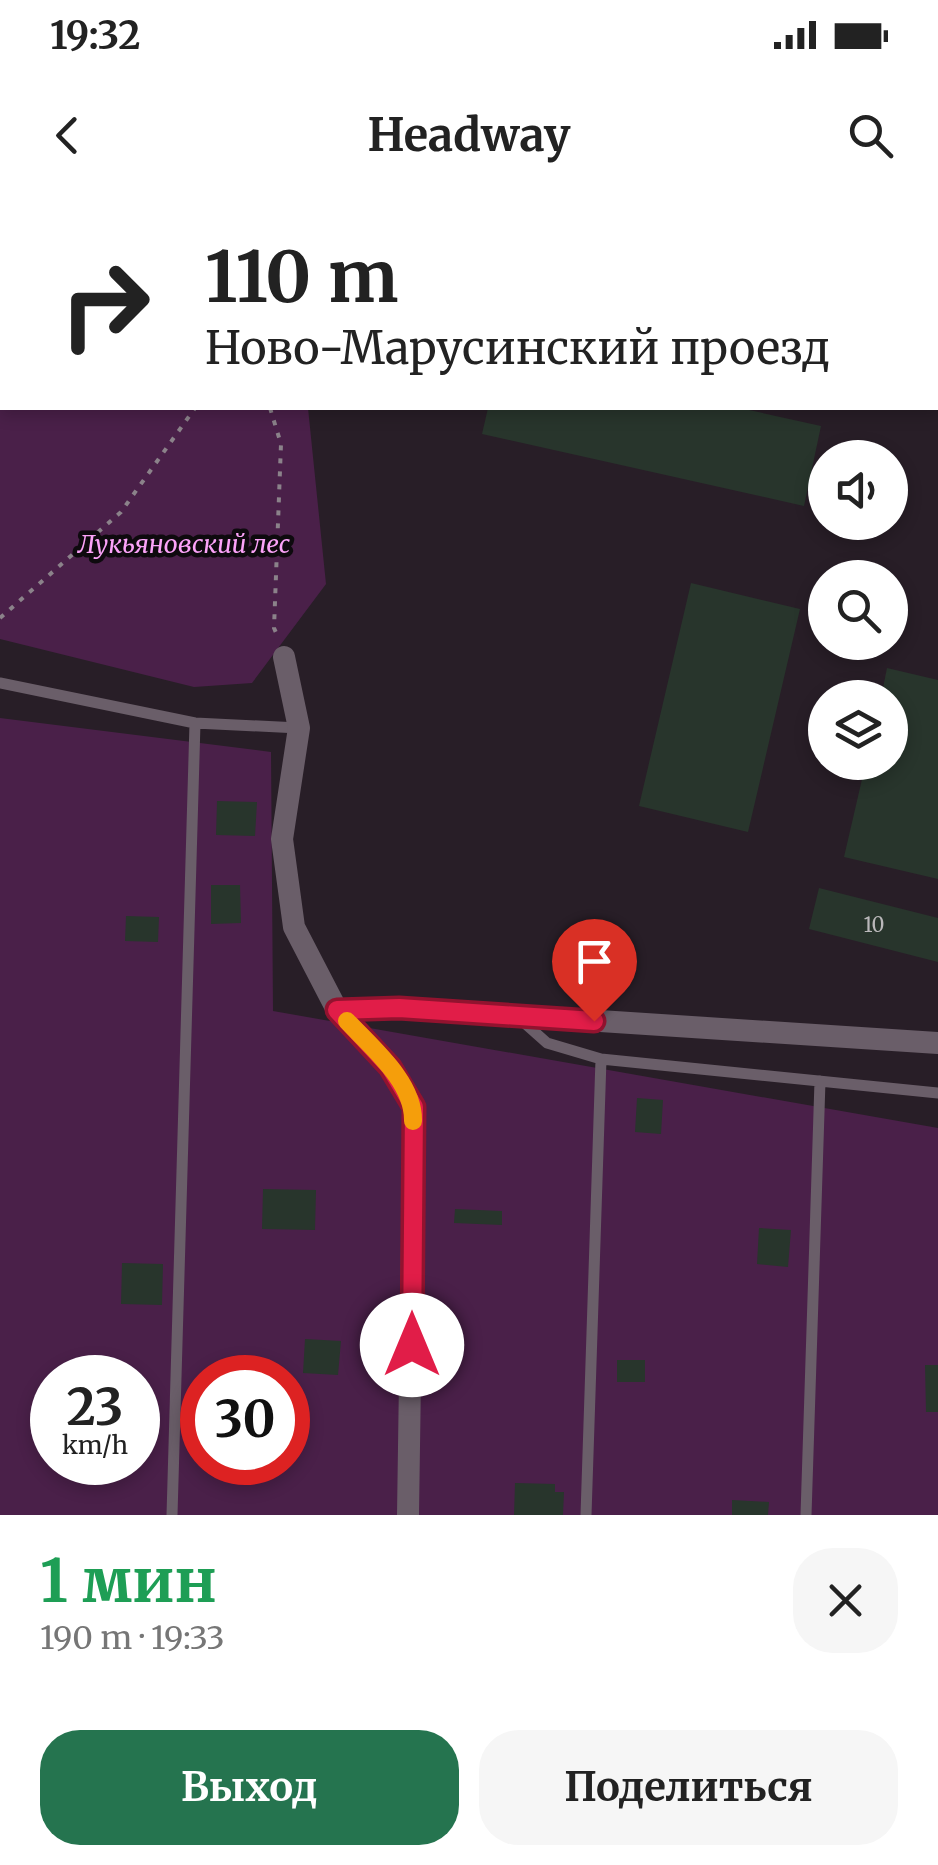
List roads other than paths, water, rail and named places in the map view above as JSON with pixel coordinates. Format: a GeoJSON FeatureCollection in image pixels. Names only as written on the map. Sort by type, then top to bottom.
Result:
{"type":"FeatureCollection","features":[{"type":"Feature","properties":{"kind":"street"},"geometry":{"type":"LineString","coordinates":[[284,657],[299,728],[282,839],[294,927],[337,1010],[390,1067],[414,1107],[408,1515]]}},
{"type":"Feature","properties":{"kind":"street"},"geometry":{"type":"LineString","coordinates":[[337,1010],[399,1008],[938,1043]]}},
{"type":"Feature","properties":{"kind":"lane"},"geometry":{"type":"LineString","coordinates":[[0,683],[195,723],[299,728]]}},
{"type":"Feature","properties":{"kind":"lane"},"geometry":{"type":"LineString","coordinates":[[172,1515],[195,723]]}},
{"type":"Feature","properties":{"kind":"lane"},"geometry":{"type":"LineString","coordinates":[[518,1016],[547,1043],[601,1059],[938,1093]]}},
{"type":"Feature","properties":{"kind":"lane"},"geometry":{"type":"LineString","coordinates":[[586,1515],[601,1059]]}},
{"type":"Feature","properties":{"kind":"lane"},"geometry":{"type":"LineString","coordinates":[[806,1515],[820,1082]]}},
{"type":"Feature","properties":{"kind":"park label","name":"Лукьяновский лес"},"geometry":{"type":"Point","coordinates":[184,544]}}]}
